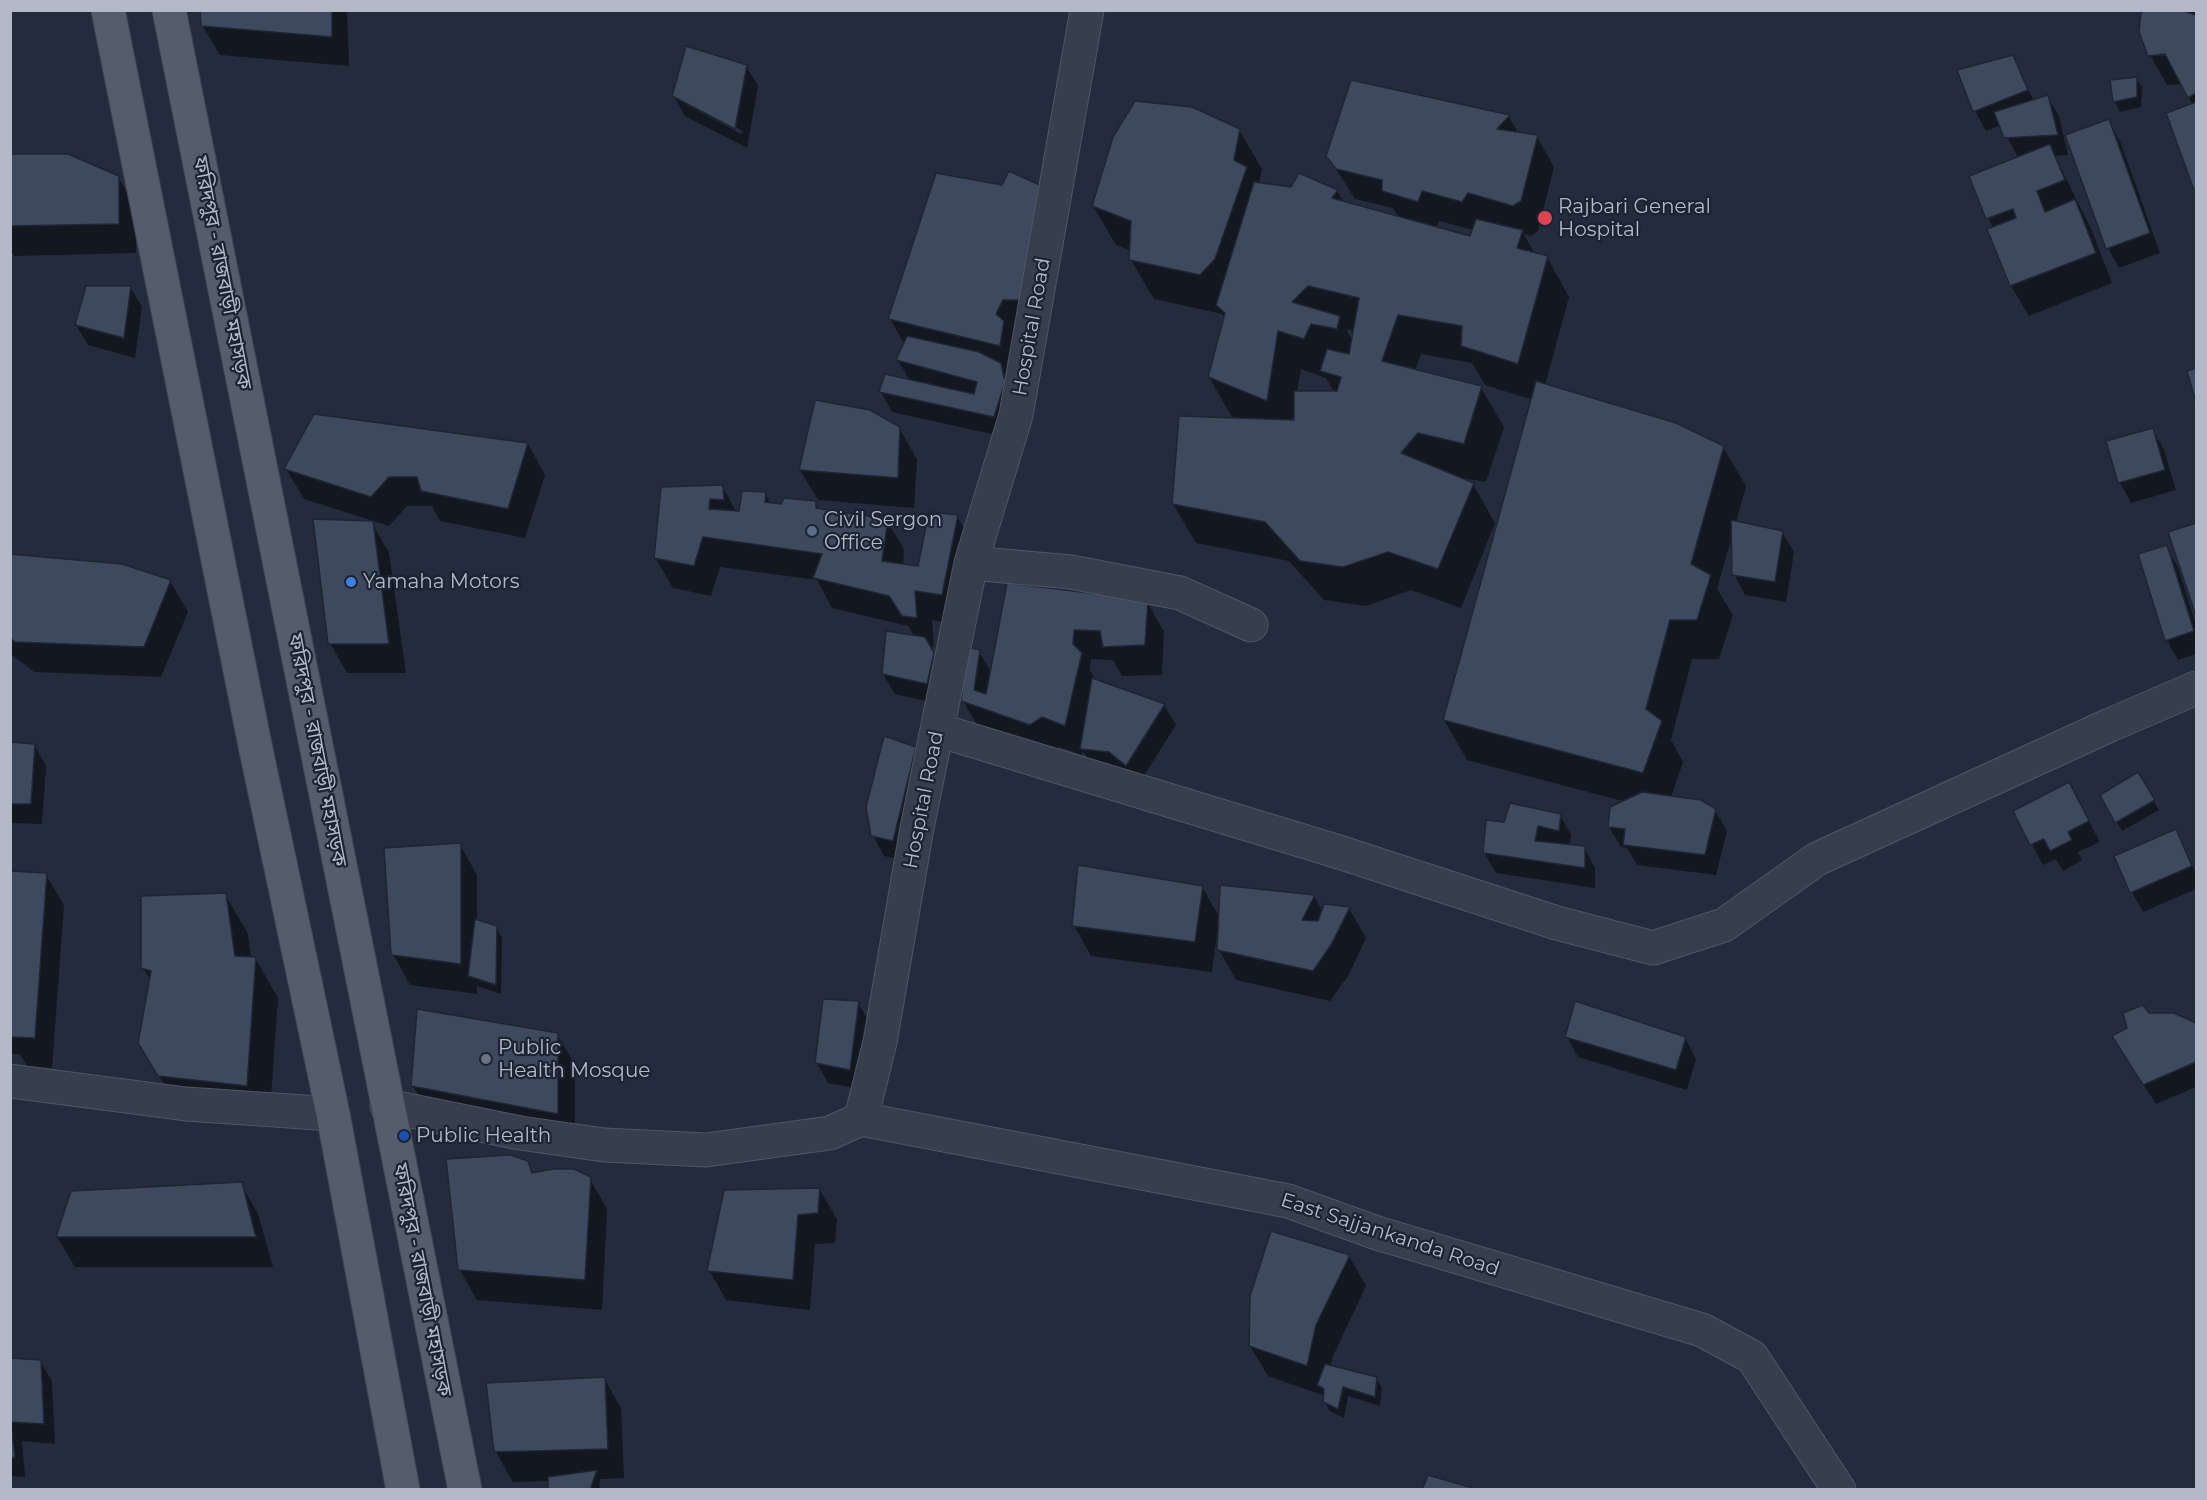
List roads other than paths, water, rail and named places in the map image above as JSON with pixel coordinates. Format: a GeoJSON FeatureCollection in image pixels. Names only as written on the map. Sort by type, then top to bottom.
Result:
{"type":"FeatureCollection","features":[{"type":"Feature","properties":{"kind":"main road"},"geometry":{"type":"LineString","coordinates":[[108,10],[255,745],[333,1114],[403,1490]]}},
{"type":"Feature","properties":{"kind":"main road","name":"ফরিদপুর - রাজবাড়ী মহাসড়ক"},"geometry":{"type":"LineString","coordinates":[[169,10],[465,1490]]}},
{"type":"Feature","properties":{"kind":"street","name":"Hospital Road"},"geometry":{"type":"LineString","coordinates":[[861,1119],[880,1042],[917,828],[971,562],[1016,415],[1087,10]]}},
{"type":"Feature","properties":{"kind":"street"},"geometry":{"type":"LineString","coordinates":[[971,562],[1071,572],[1180,593],[1251,625]]}},
{"type":"Feature","properties":{"kind":"street"},"geometry":{"type":"LineString","coordinates":[[938,730],[1339,852],[1557,923],[1653,948],[1724,925],[1817,859],[2196,688]]}},
{"type":"Feature","properties":{"kind":"street"},"geometry":{"type":"LineString","coordinates":[[10,1081],[186,1104],[333,1114]]}},
{"type":"Feature","properties":{"kind":"street"},"geometry":{"type":"LineString","coordinates":[[387,1106],[520,1133],[604,1145],[706,1150],[830,1134],[861,1119]]}},
{"type":"Feature","properties":{"kind":"street","name":"East Sajjankanda Road"},"geometry":{"type":"LineString","coordinates":[[861,1119],[1288,1200],[1377,1233],[1702,1330],[1752,1356],[1839,1490]]}},
{"type":"Feature","properties":{"kind":"place","name":"Rajbari General Hospital"},"geometry":{"type":"Point","coordinates":[1545,218]}},
{"type":"Feature","properties":{"kind":"place","name":"Civil Sergon Office"},"geometry":{"type":"Point","coordinates":[812,531]}},
{"type":"Feature","properties":{"kind":"place","name":"Yamaha Motors"},"geometry":{"type":"Point","coordinates":[351,582]}},
{"type":"Feature","properties":{"kind":"place","name":"Public Health Mosque"},"geometry":{"type":"Point","coordinates":[486,1059]}},
{"type":"Feature","properties":{"kind":"place","name":"Public Health"},"geometry":{"type":"Point","coordinates":[404,1136]}}]}
